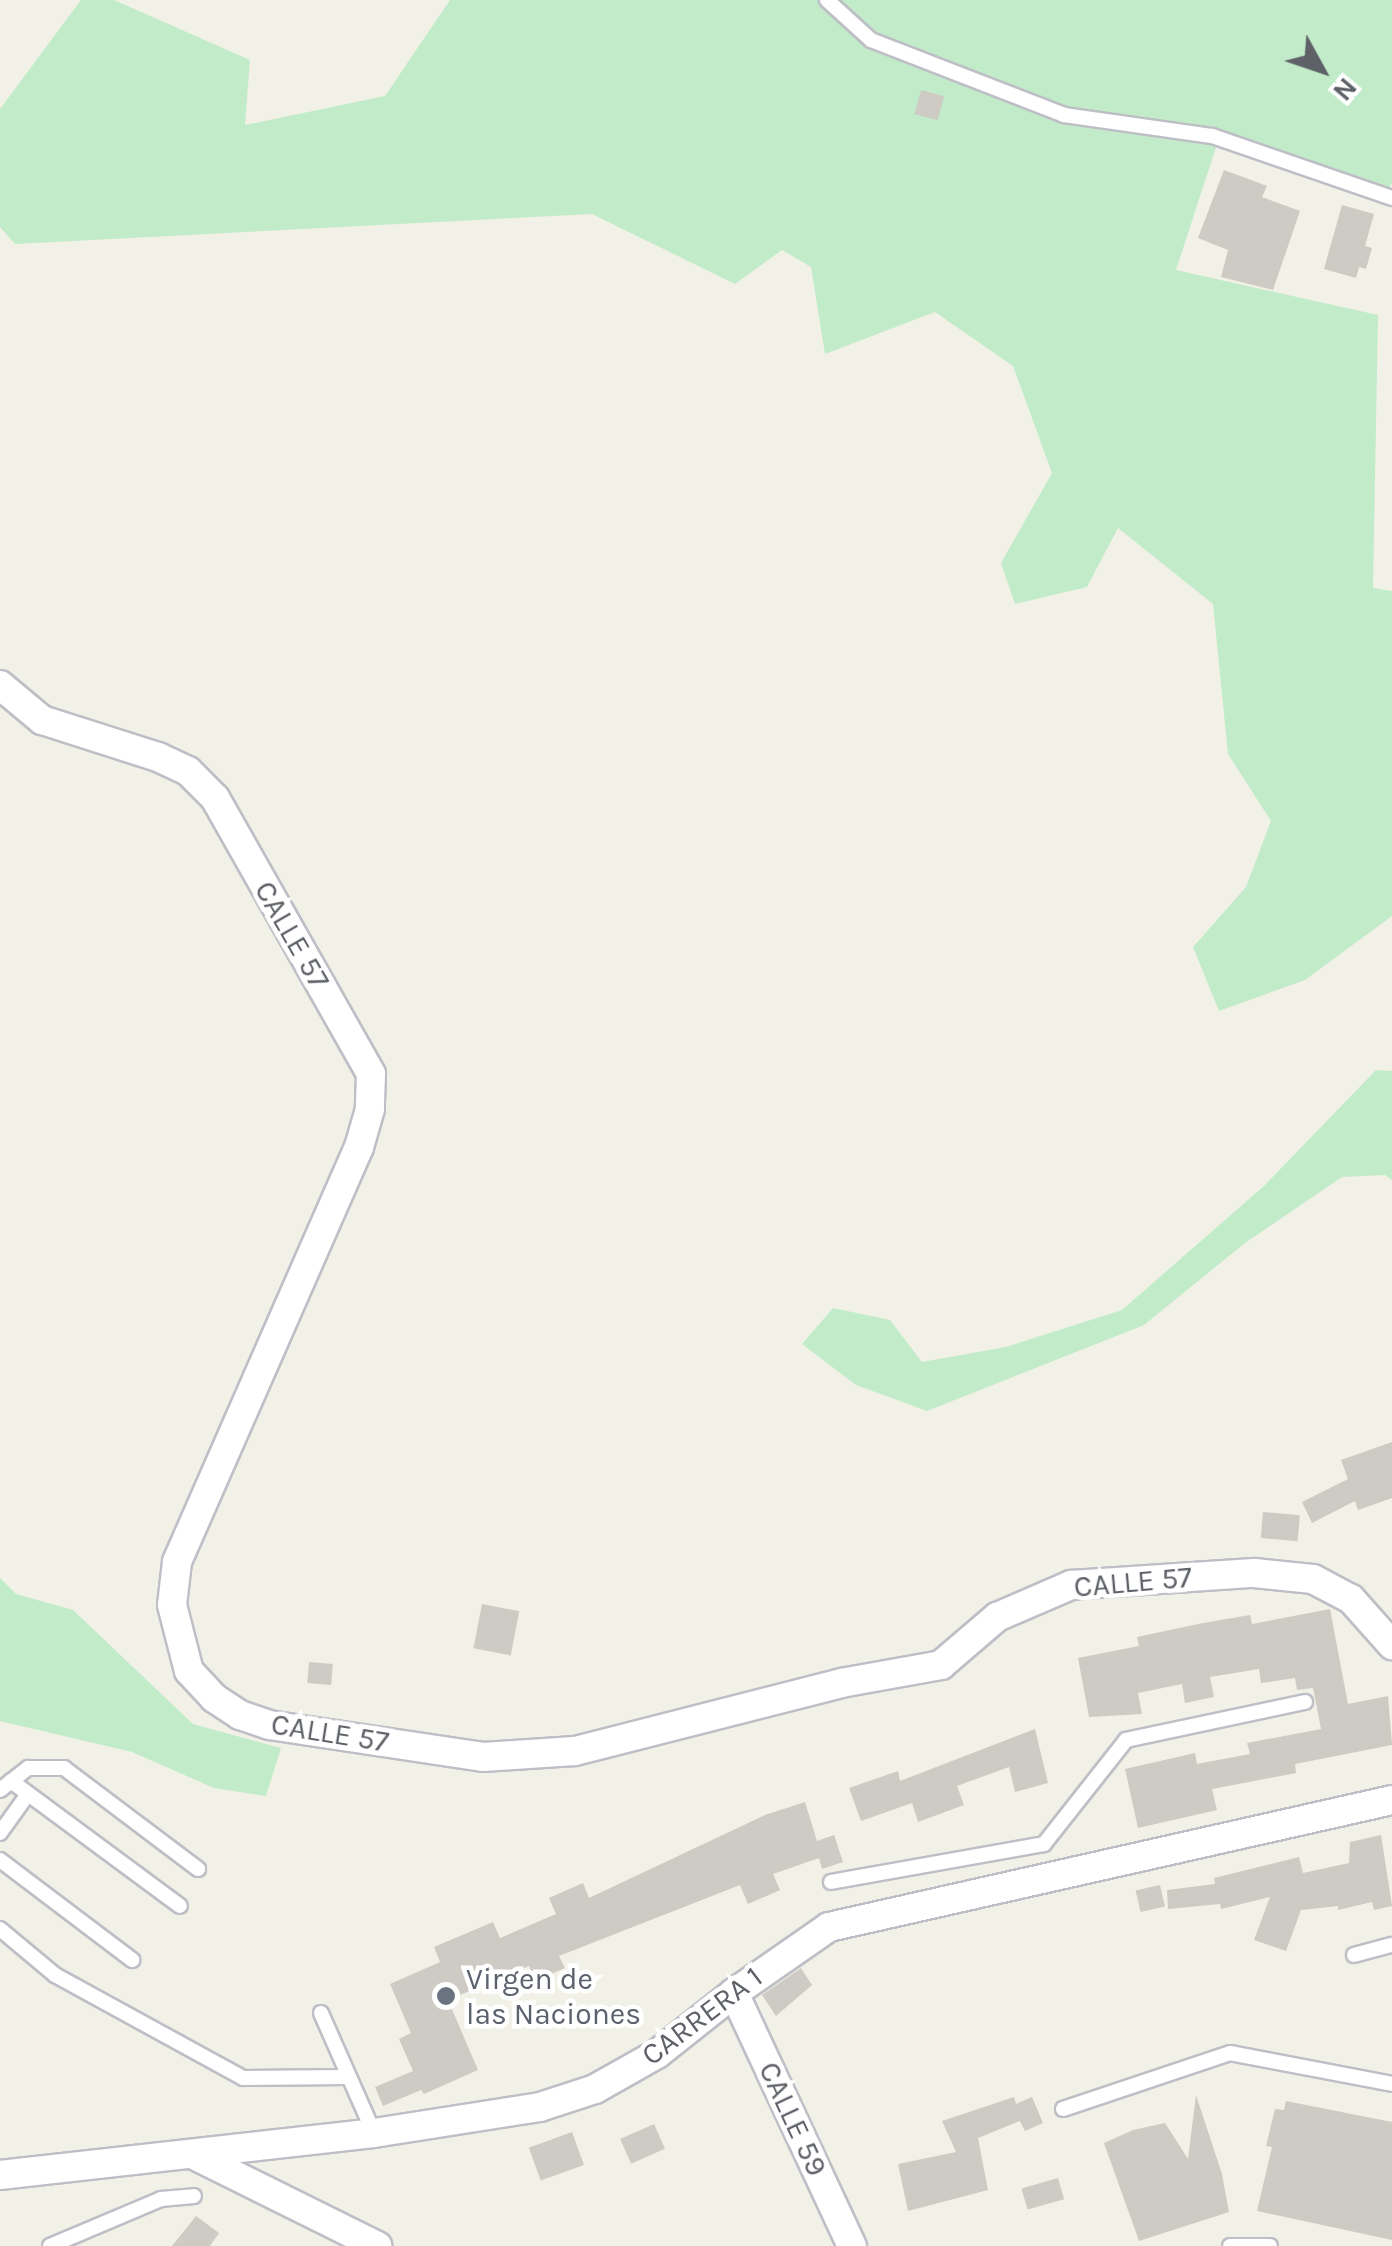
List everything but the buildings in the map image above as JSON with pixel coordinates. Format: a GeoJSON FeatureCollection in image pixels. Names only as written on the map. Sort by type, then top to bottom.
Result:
{"type":"FeatureCollection","features":[{"type":"Feature","properties":{"kind":"street","name":"CALLE 57"},"geometry":{"type":"LineString","coordinates":[[0,684],[16,702],[42,720],[158,757],[188,771],[215,798],[371,1074],[370,1109],[359,1147],[177,1562],[172,1605],[189,1672],[214,1698],[240,1715],[268,1725],[484,1757],[575,1751],[841,1683],[941,1664],[997,1617],[1071,1584],[1254,1573],[1313,1579],[1351,1599],[1392,1645]]}},
{"type":"Feature","properties":{"kind":"street","name":"CARRERA 1"},"geometry":{"type":"LineString","coordinates":[[0,2175],[374,2133],[540,2108],[595,2090],[657,2054],[734,1992],[829,1926],[1392,1800]]}},
{"type":"Feature","properties":{"kind":"street","name":"CALLE 59"},"geometry":{"type":"LineString","coordinates":[[734,1992],[852,2246]]}},
{"type":"Feature","properties":{"kind":"street"},"geometry":{"type":"LineString","coordinates":[[191,2154],[377,2246]]}},
{"type":"Feature","properties":{"kind":"lane"},"geometry":{"type":"LineString","coordinates":[[827,0],[871,40],[1064,115],[1212,136],[1392,198]]}},
{"type":"Feature","properties":{"kind":"lane"},"geometry":{"type":"LineString","coordinates":[[831,1882],[1044,1844],[1126,1740],[1305,1702]]}},
{"type":"Feature","properties":{"kind":"lane"},"geometry":{"type":"LineString","coordinates":[[5,1786],[28,1768],[64,1768],[198,1869]]}},
{"type":"Feature","properties":{"kind":"lane"},"geometry":{"type":"LineString","coordinates":[[5,1786],[28,1794],[180,1906]]}},
{"type":"Feature","properties":{"kind":"lane"},"geometry":{"type":"LineString","coordinates":[[0,1833],[28,1794]]}},
{"type":"Feature","properties":{"kind":"lane"},"geometry":{"type":"LineString","coordinates":[[1044,1844],[1052,1875]]}},
{"type":"Feature","properties":{"kind":"lane"},"geometry":{"type":"LineString","coordinates":[[0,1860],[132,1960]]}},
{"type":"Feature","properties":{"kind":"lane"},"geometry":{"type":"LineString","coordinates":[[0,1929],[55,1975],[243,2078],[347,2077]]}},
{"type":"Feature","properties":{"kind":"lane"},"geometry":{"type":"LineString","coordinates":[[1354,1954],[1392,1944]]}},
{"type":"Feature","properties":{"kind":"lane"},"geometry":{"type":"LineString","coordinates":[[321,2013],[374,2133]]}},
{"type":"Feature","properties":{"kind":"lane"},"geometry":{"type":"LineString","coordinates":[[1063,2109],[1230,2053],[1392,2084]]}},
{"type":"Feature","properties":{"kind":"lane"},"geometry":{"type":"LineString","coordinates":[[50,2246],[161,2199],[194,2196]]}},
{"type":"Feature","properties":{"kind":"lane"},"geometry":{"type":"LineString","coordinates":[[1230,2246],[1270,2246]]}},
{"type":"Feature","properties":{"kind":"green space"},"geometry":{"type":"Polygon","coordinates":[[[81,0],[114,0],[250,60],[245,125],[385,96],[450,0],[1392,0],[1392,183],[1388,189],[1220,135],[1176,270],[1378,315],[1373,588],[1392,591],[1392,916],[1305,980],[1219,1011],[1193,947],[1246,887],[1271,821],[1228,754],[1213,604],[1118,528],[1087,587],[1015,604],[1001,563],[1052,473],[1013,366],[935,312],[825,354],[811,267],[782,250],[735,284],[592,214],[15,244],[0,227],[0,109],[81,0]]]}},
{"type":"Feature","properties":{"kind":"green space"},"geometry":{"type":"Polygon","coordinates":[[[1376,1070],[1392,1071],[1392,1180],[1385,1175],[1342,1177],[1245,1243],[1144,1325],[927,1411],[856,1385],[802,1344],[833,1308],[890,1320],[922,1362],[1006,1347],[1122,1310],[1265,1185],[1376,1070]]]}},
{"type":"Feature","properties":{"kind":"green space"},"geometry":{"type":"Polygon","coordinates":[[[0,1578],[16,1594],[73,1610],[193,1724],[281,1748],[266,1796],[214,1788],[132,1752],[0,1721],[0,1578]]]}},
{"type":"Feature","properties":{"kind":"place","name":"Virgen de las Naciones"},"geometry":{"type":"Point","coordinates":[446,1996]}}]}
